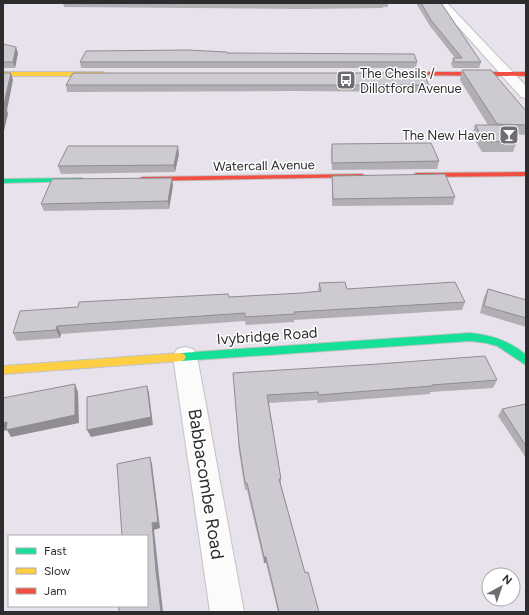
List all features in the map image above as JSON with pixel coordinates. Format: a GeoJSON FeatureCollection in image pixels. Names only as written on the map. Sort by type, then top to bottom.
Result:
{"type":"FeatureCollection","features":[{"type":"Feature","properties":{"kind":"street"},"geometry":{"type":"LineString","coordinates":[[442,3],[526,94]]}},
{"type":"Feature","properties":{"kind":"street"},"geometry":{"type":"LineString","coordinates":[[3,74],[115,74]]}},
{"type":"Feature","properties":{"kind":"street"},"geometry":{"type":"LineString","coordinates":[[387,74],[526,74]]}},
{"type":"Feature","properties":{"kind":"street"},"geometry":{"type":"LineString","coordinates":[[411,176],[526,174]]}},
{"type":"Feature","properties":{"kind":"street","name":"Watercall Avenue"},"geometry":{"type":"LineString","coordinates":[[131,179],[371,176]]}},
{"type":"Feature","properties":{"kind":"street"},"geometry":{"type":"LineString","coordinates":[[3,181],[91,180]]}},
{"type":"Feature","properties":{"kind":"street","name":"Ivybridge Road"},"geometry":{"type":"LineString","coordinates":[[3,370],[185,356],[478,337],[492,339],[508,346],[526,361]]}},
{"type":"Feature","properties":{"kind":"street","name":"Babbacombe Road"},"geometry":{"type":"LineString","coordinates":[[185,356],[227,612]]}},
{"type":"Feature","properties":{"kind":"building"},"geometry":{"type":"Polygon","coordinates":[[[421,3],[441,3],[481,62],[455,62],[453,58],[462,58],[431,20],[421,3]]]}},
{"type":"Feature","properties":{"kind":"building"},"geometry":{"type":"Polygon","coordinates":[[[3,44],[16,47],[13,62],[3,62],[3,44]]]}},
{"type":"Feature","properties":{"kind":"building"},"geometry":{"type":"Polygon","coordinates":[[[188,50],[227,53],[414,54],[417,62],[80,62],[86,51],[188,50]]]}},
{"type":"Feature","properties":{"kind":"building"},"geometry":{"type":"Polygon","coordinates":[[[462,70],[491,70],[526,111],[526,125],[497,124],[462,70]]]}},
{"type":"Feature","properties":{"kind":"building"},"geometry":{"type":"Polygon","coordinates":[[[3,73],[11,73],[3,108],[3,73]]]}},
{"type":"Feature","properties":{"kind":"building"},"geometry":{"type":"Polygon","coordinates":[[[73,73],[423,73],[429,85],[66,85],[73,73]]]}},
{"type":"Feature","properties":{"kind":"building"},"geometry":{"type":"Polygon","coordinates":[[[475,125],[503,125],[517,141],[486,142],[475,125]]]}},
{"type":"Feature","properties":{"kind":"building"},"geometry":{"type":"Polygon","coordinates":[[[431,143],[439,161],[332,163],[332,144],[431,143]]]}},
{"type":"Feature","properties":{"kind":"building"},"geometry":{"type":"Polygon","coordinates":[[[68,146],[178,146],[174,165],[58,166],[68,146]]]}},
{"type":"Feature","properties":{"kind":"building"},"geometry":{"type":"Polygon","coordinates":[[[445,174],[455,197],[333,199],[332,176],[445,174]]]}},
{"type":"Feature","properties":{"kind":"building"},"geometry":{"type":"Polygon","coordinates":[[[172,178],[168,201],[41,204],[52,179],[172,178]]]}},
{"type":"Feature","properties":{"kind":"building"},"geometry":{"type":"Polygon","coordinates":[[[345,282],[347,289],[455,282],[465,302],[294,312],[295,314],[245,317],[245,313],[57,326],[56,330],[13,333],[20,311],[78,307],[79,302],[228,294],[229,297],[302,293],[321,291],[319,283],[345,282]]]}},
{"type":"Feature","properties":{"kind":"building"},"geometry":{"type":"Polygon","coordinates":[[[488,289],[526,300],[526,318],[484,306],[488,289]]]}},
{"type":"Feature","properties":{"kind":"building"},"geometry":{"type":"Polygon","coordinates":[[[485,356],[497,380],[319,395],[318,392],[267,395],[281,479],[279,479],[305,573],[308,572],[319,612],[279,612],[266,557],[264,557],[247,483],[245,483],[239,444],[233,373],[485,356]]]}},
{"type":"Feature","properties":{"kind":"building"},"geometry":{"type":"Polygon","coordinates":[[[75,384],[75,415],[6,430],[7,422],[3,423],[3,398],[75,384]]]}},
{"type":"Feature","properties":{"kind":"building"},"geometry":{"type":"Polygon","coordinates":[[[147,386],[151,417],[87,430],[87,397],[147,386]]]}},
{"type":"Feature","properties":{"kind":"building"},"geometry":{"type":"Polygon","coordinates":[[[526,404],[526,446],[502,409],[526,404]]]}},
{"type":"Feature","properties":{"kind":"building"},"geometry":{"type":"Polygon","coordinates":[[[150,457],[158,522],[152,523],[161,612],[119,612],[119,607],[148,607],[148,535],[122,535],[117,464],[150,457]]]}},
{"type":"Feature","properties":{"kind":"traffic: fast"},"geometry":{"type":"LineString","coordinates":[[3,181],[82,180]]}},
{"type":"Feature","properties":{"kind":"traffic: fast"},"geometry":{"type":"LineString","coordinates":[[181,357],[470,337],[500,343],[520,355],[526,361]]}},
{"type":"Feature","properties":{"kind":"traffic: slow"},"geometry":{"type":"LineString","coordinates":[[3,74],[103,74]]}},
{"type":"Feature","properties":{"kind":"traffic: slow"},"geometry":{"type":"LineString","coordinates":[[3,370],[181,357]]}},
{"type":"Feature","properties":{"kind":"traffic: jam"},"geometry":{"type":"LineString","coordinates":[[393,74],[526,74]]}},
{"type":"Feature","properties":{"kind":"traffic: jam"},"geometry":{"type":"LineString","coordinates":[[416,175],[526,174]]}},
{"type":"Feature","properties":{"kind":"traffic: jam"},"geometry":{"type":"LineString","coordinates":[[142,179],[362,176]]}},
{"type":"Feature","properties":{"kind":"place","name":"The Chesils / Dillotford Avenue"},"geometry":{"type":"Point","coordinates":[346,80]}},
{"type":"Feature","properties":{"kind":"place","name":"The New Haven"},"geometry":{"type":"Point","coordinates":[509,135]}}]}
